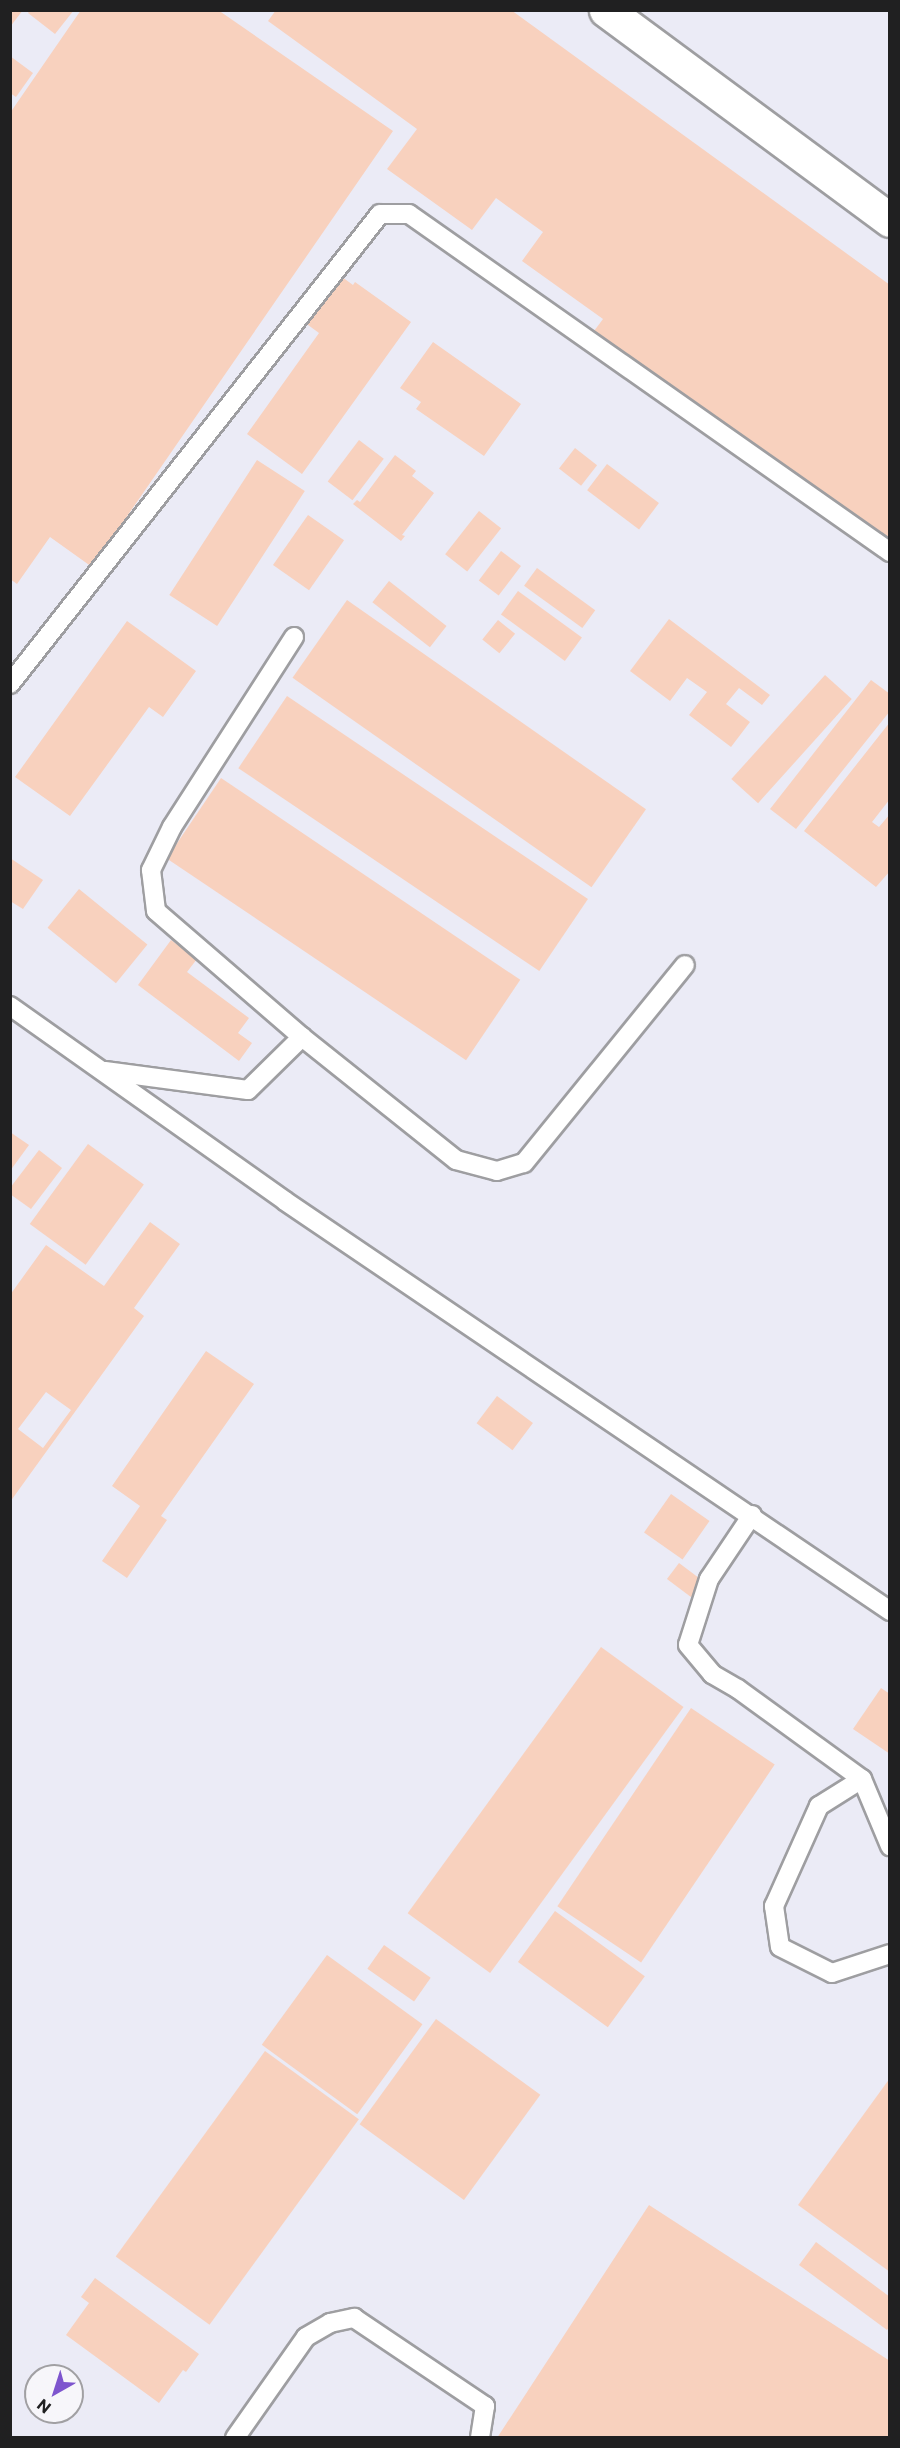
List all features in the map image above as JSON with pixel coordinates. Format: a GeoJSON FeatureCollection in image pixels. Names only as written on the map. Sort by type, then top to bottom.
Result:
{"type":"FeatureCollection","features":[{"type":"Feature","properties":{"kind":"street"},"geometry":{"type":"LineString","coordinates":[[606,10],[890,220]]}},
{"type":"Feature","properties":{"kind":"lane"},"geometry":{"type":"LineString","coordinates":[[10,684],[380,214],[409,214],[890,552]]}},
{"type":"Feature","properties":{"kind":"lane"},"geometry":{"type":"LineString","coordinates":[[294,637],[172,827],[152,870],[156,911],[303,1037],[456,1160],[497,1171],[524,1163],[685,965]]}},
{"type":"Feature","properties":{"kind":"lane"},"geometry":{"type":"LineString","coordinates":[[10,1006],[285,1201],[752,1515],[890,1611]]}},
{"type":"Feature","properties":{"kind":"lane"},"geometry":{"type":"LineString","coordinates":[[102,1071],[248,1090],[303,1037]]}},
{"type":"Feature","properties":{"kind":"lane"},"geometry":{"type":"LineString","coordinates":[[752,1515],[709,1579],[688,1645],[712,1674],[738,1689],[862,1779],[879,1826],[890,1846]]}},
{"type":"Feature","properties":{"kind":"lane"},"geometry":{"type":"LineString","coordinates":[[862,1779],[819,1806],[774,1906],[778,1937],[780,1947],[832,1973],[890,1953]]}},
{"type":"Feature","properties":{"kind":"lane"},"geometry":{"type":"LineString","coordinates":[[235,2438],[306,2337],[330,2323],[354,2318],[485,2406],[480,2438]]}},
{"type":"Feature","properties":{"kind":"shaded area"},"geometry":{"type":"Polygon","coordinates":[[[11,11],[889,11],[889,2437],[11,2438],[11,11]]]}},
{"type":"Feature","properties":{"kind":"building"},"geometry":{"type":"Polygon","coordinates":[[[10,10],[23,10],[10,27],[10,10]]]}},
{"type":"Feature","properties":{"kind":"building"},"geometry":{"type":"Polygon","coordinates":[[[30,10],[74,10],[55,34],[28,13],[30,10]]]}},
{"type":"Feature","properties":{"kind":"building"},"geometry":{"type":"Polygon","coordinates":[[[81,10],[218,10],[393,131],[92,567],[50,537],[17,584],[10,579],[10,113],[81,10]]]}},
{"type":"Feature","properties":{"kind":"building"},"geometry":{"type":"Polygon","coordinates":[[[276,10],[511,10],[890,285],[890,546],[594,331],[603,319],[522,261],[543,232],[496,198],[472,230],[387,169],[417,129],[268,21],[276,10]]]}},
{"type":"Feature","properties":{"kind":"building"},"geometry":{"type":"Polygon","coordinates":[[[10,56],[33,73],[16,97],[10,93],[10,56]]]}},
{"type":"Feature","properties":{"kind":"building"},"geometry":{"type":"Polygon","coordinates":[[[338,274],[353,285],[355,282],[411,322],[302,474],[247,434],[319,333],[304,322],[338,274]]]}},
{"type":"Feature","properties":{"kind":"building"},"geometry":{"type":"Polygon","coordinates":[[[433,342],[521,404],[484,456],[416,409],[421,402],[400,388],[433,342]]]}},
{"type":"Feature","properties":{"kind":"building"},"geometry":{"type":"Polygon","coordinates":[[[359,440],[384,459],[352,500],[328,482],[359,440]]]}},
{"type":"Feature","properties":{"kind":"building"},"geometry":{"type":"Polygon","coordinates":[[[575,448],[597,465],[581,486],[559,468],[575,448]]]}},
{"type":"Feature","properties":{"kind":"building"},"geometry":{"type":"Polygon","coordinates":[[[395,455],[416,471],[412,476],[434,493],[402,535],[405,536],[401,541],[353,504],[357,500],[360,502],[395,455]]]}},
{"type":"Feature","properties":{"kind":"building"},"geometry":{"type":"Polygon","coordinates":[[[257,460],[305,491],[217,626],[169,595],[257,460]]]}},
{"type":"Feature","properties":{"kind":"building"},"geometry":{"type":"Polygon","coordinates":[[[607,464],[659,503],[639,529],[587,490],[607,464]]]}},
{"type":"Feature","properties":{"kind":"building"},"geometry":{"type":"Polygon","coordinates":[[[479,511],[501,528],[467,572],[445,554],[479,511]]]}},
{"type":"Feature","properties":{"kind":"building"},"geometry":{"type":"Polygon","coordinates":[[[308,515],[344,540],[309,590],[273,565],[308,515]]]}},
{"type":"Feature","properties":{"kind":"building"},"geometry":{"type":"Polygon","coordinates":[[[501,551],[521,566],[499,596],[479,581],[501,551]]]}},
{"type":"Feature","properties":{"kind":"building"},"geometry":{"type":"Polygon","coordinates":[[[537,568],[595,610],[582,628],[524,586],[537,568]]]}},
{"type":"Feature","properties":{"kind":"building"},"geometry":{"type":"Polygon","coordinates":[[[389,581],[447,626],[430,647],[372,602],[389,581]]]}},
{"type":"Feature","properties":{"kind":"building"},"geometry":{"type":"Polygon","coordinates":[[[518,591],[582,637],[565,661],[501,614],[518,591]]]}},
{"type":"Feature","properties":{"kind":"building"},"geometry":{"type":"Polygon","coordinates":[[[347,600],[646,809],[592,887],[293,678],[347,600]]]}},
{"type":"Feature","properties":{"kind":"building"},"geometry":{"type":"Polygon","coordinates":[[[669,619],[770,695],[762,705],[739,688],[726,704],[750,722],[731,747],[689,715],[707,692],[687,678],[670,701],[630,671],[669,619]]]}},
{"type":"Feature","properties":{"kind":"building"},"geometry":{"type":"Polygon","coordinates":[[[498,620],[515,634],[499,653],[482,639],[498,620]]]}},
{"type":"Feature","properties":{"kind":"building"},"geometry":{"type":"Polygon","coordinates":[[[127,621],[196,671],[163,717],[149,707],[70,816],[15,777],[127,621]]]}},
{"type":"Feature","properties":{"kind":"building"},"geometry":{"type":"Polygon","coordinates":[[[825,675],[852,699],[758,803],[731,779],[825,675]]]}},
{"type":"Feature","properties":{"kind":"building"},"geometry":{"type":"Polygon","coordinates":[[[871,680],[890,694],[890,711],[796,829],[770,809],[871,680]]]}},
{"type":"Feature","properties":{"kind":"building"},"geometry":{"type":"Polygon","coordinates":[[[287,696],[588,899],[539,971],[238,768],[287,696]]]}},
{"type":"Feature","properties":{"kind":"building"},"geometry":{"type":"Polygon","coordinates":[[[890,722],[890,799],[872,822],[879,827],[890,814],[890,871],[876,887],[804,831],[890,722]]]}},
{"type":"Feature","properties":{"kind":"building"},"geometry":{"type":"Polygon","coordinates":[[[221,778],[520,980],[466,1060],[167,858],[221,778]]]}},
{"type":"Feature","properties":{"kind":"building"},"geometry":{"type":"Polygon","coordinates":[[[10,858],[43,880],[23,909],[10,901],[10,858]]]}},
{"type":"Feature","properties":{"kind":"building"},"geometry":{"type":"Polygon","coordinates":[[[79,889],[147,944],[116,983],[48,928],[79,889]]]}},
{"type":"Feature","properties":{"kind":"building"},"geometry":{"type":"Polygon","coordinates":[[[171,940],[197,959],[187,972],[249,1018],[238,1033],[252,1043],[239,1061],[138,985],[171,940]]]}},
{"type":"Feature","properties":{"kind":"building"},"geometry":{"type":"Polygon","coordinates":[[[10,1132],[29,1145],[10,1171],[10,1132]]]}},
{"type":"Feature","properties":{"kind":"building"},"geometry":{"type":"Polygon","coordinates":[[[88,1144],[144,1185],[86,1265],[30,1224],[88,1144]]]}},
{"type":"Feature","properties":{"kind":"building"},"geometry":{"type":"Polygon","coordinates":[[[39,1150],[62,1168],[31,1209],[10,1194],[10,1188],[39,1150]]]}},
{"type":"Feature","properties":{"kind":"building"},"geometry":{"type":"Polygon","coordinates":[[[150,1222],[180,1244],[134,1308],[144,1316],[10,1502],[10,1295],[46,1245],[104,1286],[150,1222]],[[46,1392],[18,1429],[43,1448],[71,1410],[46,1392]]]}},
{"type":"Feature","properties":{"kind":"building"},"geometry":{"type":"Polygon","coordinates":[[[206,1351],[254,1384],[161,1516],[167,1520],[127,1578],[102,1561],[140,1506],[112,1486],[206,1351]]]}},
{"type":"Feature","properties":{"kind":"building"},"geometry":{"type":"Polygon","coordinates":[[[497,1396],[533,1423],[512,1450],[477,1423],[497,1396]]]}},
{"type":"Feature","properties":{"kind":"building"},"geometry":{"type":"Polygon","coordinates":[[[671,1494],[710,1521],[683,1559],[644,1533],[671,1494]]]}},
{"type":"Feature","properties":{"kind":"building"},"geometry":{"type":"Polygon","coordinates":[[[679,1563],[703,1581],[691,1597],[667,1579],[679,1563]]]}},
{"type":"Feature","properties":{"kind":"building"},"geometry":{"type":"Polygon","coordinates":[[[601,1647],[684,1707],[490,1973],[408,1913],[601,1647]]]}},
{"type":"Feature","properties":{"kind":"building"},"geometry":{"type":"Polygon","coordinates":[[[881,1688],[890,1694],[890,1754],[853,1729],[881,1688]]]}},
{"type":"Feature","properties":{"kind":"building"},"geometry":{"type":"Polygon","coordinates":[[[691,1708],[775,1764],[641,1963],[557,1906],[691,1708]]]}},
{"type":"Feature","properties":{"kind":"building"},"geometry":{"type":"Polygon","coordinates":[[[555,1911],[645,1976],[608,2027],[518,1962],[555,1911]]]}},
{"type":"Feature","properties":{"kind":"building"},"geometry":{"type":"Polygon","coordinates":[[[384,1945],[431,1978],[414,2001],[367,1969],[384,1945]]]}},
{"type":"Feature","properties":{"kind":"building"},"geometry":{"type":"Polygon","coordinates":[[[327,1955],[422,2024],[357,2114],[262,2045],[327,1955]]]}},
{"type":"Feature","properties":{"kind":"building"},"geometry":{"type":"Polygon","coordinates":[[[436,2019],[540,2095],[464,2200],[360,2124],[436,2019]]]}},
{"type":"Feature","properties":{"kind":"building"},"geometry":{"type":"Polygon","coordinates":[[[265,2051],[359,2119],[210,2325],[116,2256],[265,2051]]]}},
{"type":"Feature","properties":{"kind":"building"},"geometry":{"type":"Polygon","coordinates":[[[890,2078],[890,2272],[798,2205],[890,2078]]]}},
{"type":"Feature","properties":{"kind":"building"},"geometry":{"type":"Polygon","coordinates":[[[649,2205],[890,2361],[890,2438],[497,2438],[649,2205]]]}},
{"type":"Feature","properties":{"kind":"building"},"geometry":{"type":"Polygon","coordinates":[[[816,2242],[890,2297],[890,2326],[887,2330],[799,2265],[816,2242]]]}},
{"type":"Feature","properties":{"kind":"building"},"geometry":{"type":"Polygon","coordinates":[[[95,2278],[199,2354],[186,2372],[183,2370],[159,2403],[66,2335],[89,2303],[81,2297],[95,2278]]]}}]}
